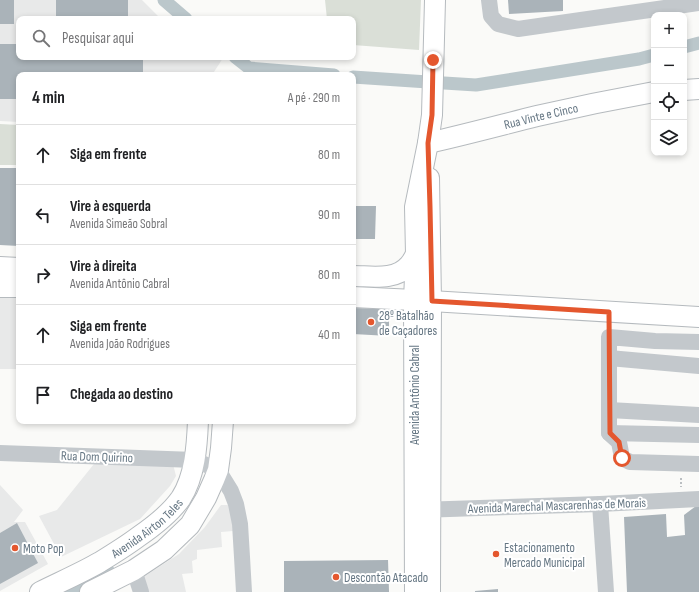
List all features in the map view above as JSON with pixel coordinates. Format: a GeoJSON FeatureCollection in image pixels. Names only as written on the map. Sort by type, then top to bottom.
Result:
{"type":"FeatureCollection","features":[{"type":"Feature","properties":{"kind":"main road"},"geometry":{"type":"LineString","coordinates":[[428,143],[432,115],[436,1]]}},
{"type":"Feature","properties":{"kind":"main road"},"geometry":{"type":"LineString","coordinates":[[687,90],[699,89]]}},
{"type":"Feature","properties":{"kind":"main road","name":"Rua Vinte e Cinco"},"geometry":{"type":"LineString","coordinates":[[428,143],[466,135],[538,116],[651,93]]}},
{"type":"Feature","properties":{"kind":"main road","name":"Avenida Antônio Cabral"},"geometry":{"type":"LineString","coordinates":[[423,300],[416,254],[415,207],[428,143]]}},
{"type":"Feature","properties":{"kind":"main road","name":"Avenida Antônio Cabral"},"geometry":{"type":"LineString","coordinates":[[428,143],[430,207],[423,300],[423,510],[430,592]]}},
{"type":"Feature","properties":{"kind":"main road"},"geometry":{"type":"LineString","coordinates":[[356,276],[381,277],[394,275],[409,266],[416,254]]}},
{"type":"Feature","properties":{"kind":"main road"},"geometry":{"type":"LineString","coordinates":[[0,267],[16,268]]}},
{"type":"Feature","properties":{"kind":"main road"},"geometry":{"type":"LineString","coordinates":[[0,287],[16,287]]}},
{"type":"Feature","properties":{"kind":"main road"},"geometry":{"type":"LineString","coordinates":[[356,297],[699,317]]}},
{"type":"Feature","properties":{"kind":"main road","name":"Avenida Airton Teles"},"geometry":{"type":"LineString","coordinates":[[40,592],[99,562],[128,544],[156,524],[171,509],[181,497],[190,479],[196,460],[198,424]]}},
{"type":"Feature","properties":{"kind":"main road","name":"Avenida Airton Teles"},"geometry":{"type":"LineString","coordinates":[[90,592],[134,570],[164,550],[190,525],[206,498],[214,480],[221,448],[223,424]]}},
{"type":"Feature","properties":{"kind":"main road","name":"Avenida Antônio Cabral"},"geometry":{"type":"LineString","coordinates":[[415,592],[423,510]]}},
{"type":"Feature","properties":{"kind":"street"},"geometry":{"type":"LineString","coordinates":[[490,0],[491,16],[498,24],[518,29],[699,3]]}},
{"type":"Feature","properties":{"kind":"street"},"geometry":{"type":"LineString","coordinates":[[609,312],[610,433],[619,442],[622,458],[630,462],[699,464]]}},
{"type":"Feature","properties":{"kind":"street"},"geometry":{"type":"LineString","coordinates":[[609,337],[655,341],[699,342]]}},
{"type":"Feature","properties":{"kind":"street"},"geometry":{"type":"LineString","coordinates":[[609,358],[699,366]]}},
{"type":"Feature","properties":{"kind":"street"},"geometry":{"type":"LineString","coordinates":[[609,410],[699,415]]}},
{"type":"Feature","properties":{"kind":"street"},"geometry":{"type":"LineString","coordinates":[[610,433],[699,435]]}},
{"type":"Feature","properties":{"kind":"street","name":"Rua Dom Quirino"},"geometry":{"type":"LineString","coordinates":[[0,453],[196,460]]}},
{"type":"Feature","properties":{"kind":"street"},"geometry":{"type":"LineString","coordinates":[[196,460],[216,469],[231,491],[236,504],[240,524],[244,592]]}},
{"type":"Feature","properties":{"kind":"street","name":"Avenida Marechal Mascarenhas de Morais"},"geometry":{"type":"LineString","coordinates":[[423,510],[699,499]]}},
{"type":"Feature","properties":{"kind":"street"},"geometry":{"type":"LineString","coordinates":[[600,504],[606,592]]}},
{"type":"Feature","properties":{"kind":"street"},"geometry":{"type":"LineString","coordinates":[[134,570],[141,592]]}},
{"type":"Feature","properties":{"kind":"path"},"geometry":{"type":"LineString","coordinates":[[680,464],[681,500]]}},
{"type":"Feature","properties":{"kind":"shaded area"},"geometry":{"type":"Polygon","coordinates":[[[0,0],[142,0],[158,16],[16,16],[16,60],[222,60],[214,72],[16,72],[16,122],[0,121],[0,0]]]}},
{"type":"Feature","properties":{"kind":"shaded area"},"geometry":{"type":"Polygon","coordinates":[[[325,0],[421,0],[419,50],[356,45],[356,16],[327,16],[325,0]]]}},
{"type":"Feature","properties":{"kind":"shaded area"},"geometry":{"type":"Polygon","coordinates":[[[0,124],[16,125],[16,165],[0,165],[0,124]]]}},
{"type":"Feature","properties":{"kind":"shaded area"},"geometry":{"type":"Polygon","coordinates":[[[0,295],[16,296],[16,369],[0,369],[0,295]]]}},
{"type":"Feature","properties":{"kind":"shaded area"},"geometry":{"type":"Polygon","coordinates":[[[94,464],[173,464],[176,476],[170,486],[140,519],[61,557],[39,516],[57,510],[94,464]]]}},
{"type":"Feature","properties":{"kind":"shaded area"},"geometry":{"type":"Polygon","coordinates":[[[0,485],[23,510],[14,522],[25,522],[48,564],[0,591],[0,485]]]}},
{"type":"Feature","properties":{"kind":"shaded area"},"geometry":{"type":"Polygon","coordinates":[[[221,505],[230,505],[233,531],[221,532],[222,547],[197,550],[197,559],[192,561],[193,573],[182,574],[186,592],[147,592],[142,578],[179,554],[205,527],[221,505]]]}},
{"type":"Feature","properties":{"kind":"building"},"geometry":{"type":"Polygon","coordinates":[[[0,0],[14,0],[14,24],[0,24],[0,0]]]}},
{"type":"Feature","properties":{"kind":"building"},"geometry":{"type":"Polygon","coordinates":[[[56,0],[128,0],[128,16],[56,16],[56,0]]]}},
{"type":"Feature","properties":{"kind":"building"},"geometry":{"type":"Polygon","coordinates":[[[508,0],[563,0],[563,11],[509,14],[508,0]]]}},
{"type":"Feature","properties":{"kind":"building"},"geometry":{"type":"Polygon","coordinates":[[[0,44],[16,44],[16,60],[143,60],[143,72],[16,72],[16,99],[0,99],[0,44]]]}},
{"type":"Feature","properties":{"kind":"building"},"geometry":{"type":"Polygon","coordinates":[[[0,168],[16,168],[16,246],[0,245],[0,168]]]}},
{"type":"Feature","properties":{"kind":"building"},"geometry":{"type":"Polygon","coordinates":[[[356,206],[376,206],[375,239],[356,239],[356,206]]]}},
{"type":"Feature","properties":{"kind":"building","name":"28º Batalhão de Caçadores"},"geometry":{"type":"Polygon","coordinates":[[[356,308],[389,309],[389,336],[356,334],[356,308]]]}},
{"type":"Feature","properties":{"kind":"building"},"geometry":{"type":"Polygon","coordinates":[[[696,506],[699,506],[699,592],[627,592],[624,517],[666,514],[667,537],[685,535],[684,515],[696,506]]]}},
{"type":"Feature","properties":{"kind":"building","name":"Moto Pop"},"geometry":{"type":"Polygon","coordinates":[[[17,523],[38,563],[0,584],[0,533],[17,523]]]}},
{"type":"Feature","properties":{"kind":"building","name":"Descontão Atacado"},"geometry":{"type":"Polygon","coordinates":[[[388,560],[389,592],[284,592],[284,561],[388,560]]]}},
{"type":"Feature","properties":{"kind":"building"},"geometry":{"type":"Polygon","coordinates":[[[498,589],[498,592],[475,592],[475,591],[498,589]]]}},
{"type":"Feature","properties":{"kind":"waterway"},"geometry":{"type":"LineString","coordinates":[[164,0],[183,16]]}},
{"type":"Feature","properties":{"kind":"waterway"},"geometry":{"type":"LineString","coordinates":[[687,46],[699,43]]}},
{"type":"Feature","properties":{"kind":"waterway"},"geometry":{"type":"LineString","coordinates":[[356,77],[476,85],[651,56]]}},
{"type":"Feature","properties":{"kind":"waterway"},"geometry":{"type":"LineString","coordinates":[[239,60],[249,68],[298,72]]}},
{"type":"Feature","properties":{"kind":"waterway"},"geometry":{"type":"LineString","coordinates":[[67,592],[109,572]]}},
{"type":"Feature","properties":{"kind":"place","name":"28º Batalhão de Caçadores"},"geometry":{"type":"Point","coordinates":[371,322]}},
{"type":"Feature","properties":{"kind":"place","name":"Moto Pop"},"geometry":{"type":"Point","coordinates":[15,548]}},
{"type":"Feature","properties":{"kind":"place","name":"Estacionamento Mercado Municipal"},"geometry":{"type":"Point","coordinates":[496,554]}},
{"type":"Feature","properties":{"kind":"place","name":"Descontão Atacado"},"geometry":{"type":"Point","coordinates":[336,577]}},
{"type":"Feature","properties":{"kind":"route"},"geometry":{"type":"LineString","coordinates":[[433,60],[432,115],[428,143],[432,301],[609,312],[610,433],[619,442],[622,458]]}}]}
